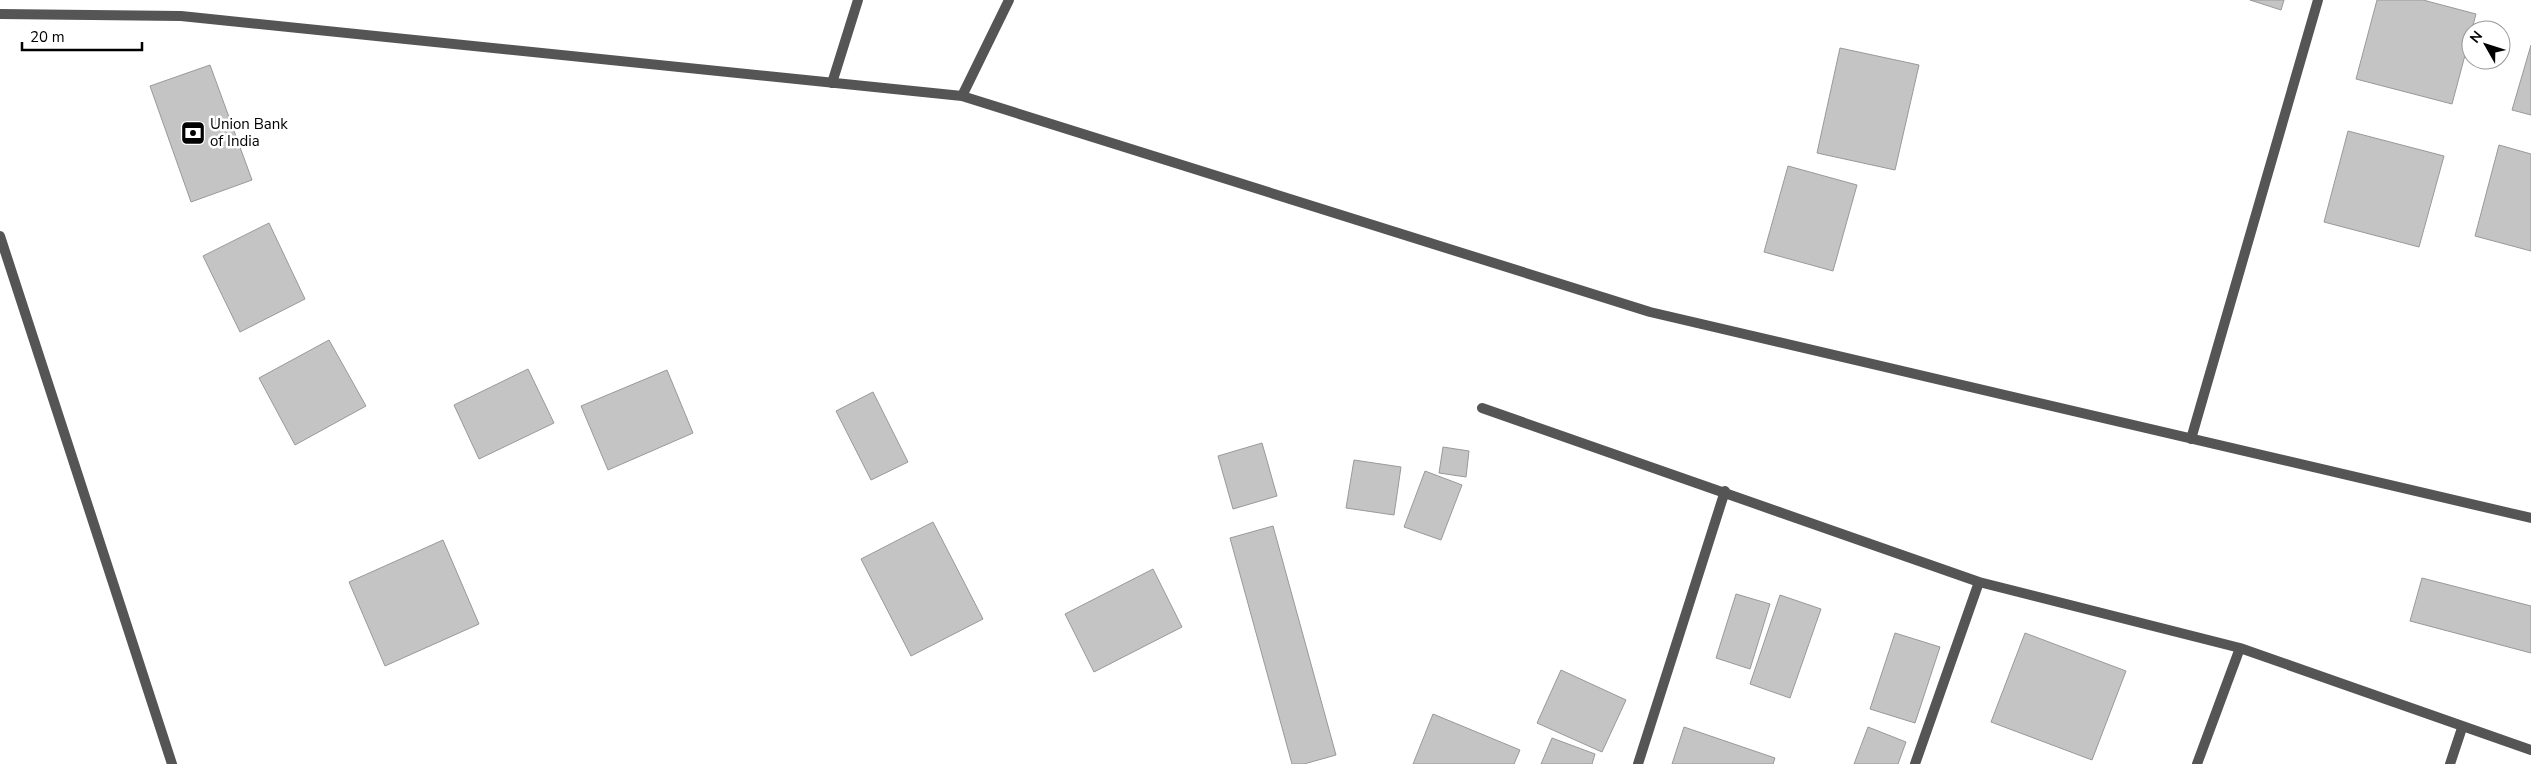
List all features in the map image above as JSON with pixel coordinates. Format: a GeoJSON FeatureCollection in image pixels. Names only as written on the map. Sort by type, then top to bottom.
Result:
{"type":"FeatureCollection","features":[{"type":"Feature","properties":{"kind":"street"},"geometry":{"type":"LineString","coordinates":[[832,83],[858,0]]}},
{"type":"Feature","properties":{"kind":"street"},"geometry":{"type":"LineString","coordinates":[[962,96],[1009,0]]}},
{"type":"Feature","properties":{"kind":"street"},"geometry":{"type":"LineString","coordinates":[[2191,439],[2318,0]]}},
{"type":"Feature","properties":{"kind":"street"},"geometry":{"type":"LineString","coordinates":[[0,14],[181,16],[962,96],[1650,312],[2531,518]]}},
{"type":"Feature","properties":{"kind":"street"},"geometry":{"type":"LineString","coordinates":[[0,236],[172,764]]}},
{"type":"Feature","properties":{"kind":"street"},"geometry":{"type":"LineString","coordinates":[[1482,408],[1725,491],[1979,582],[2240,648],[2462,728],[2531,750]]}},
{"type":"Feature","properties":{"kind":"street"},"geometry":{"type":"LineString","coordinates":[[1638,764],[1725,491]]}},
{"type":"Feature","properties":{"kind":"street"},"geometry":{"type":"LineString","coordinates":[[1915,764],[1979,582]]}},
{"type":"Feature","properties":{"kind":"street"},"geometry":{"type":"LineString","coordinates":[[2197,764],[2240,648]]}},
{"type":"Feature","properties":{"kind":"street"},"geometry":{"type":"LineString","coordinates":[[2450,764],[2462,728]]}},
{"type":"Feature","properties":{"kind":"building"},"geometry":{"type":"Polygon","coordinates":[[[2250,0],[2284,0],[2281,10],[2250,0]]]}},
{"type":"Feature","properties":{"kind":"building"},"geometry":{"type":"Polygon","coordinates":[[[2377,0],[2423,0],[2476,14],[2474,20],[2461,20],[2461,70],[2452,104],[2356,79],[2377,0]]]}},
{"type":"Feature","properties":{"kind":"building"},"geometry":{"type":"Polygon","coordinates":[[[2531,45],[2531,115],[2512,110],[2531,45]]]}},
{"type":"Feature","properties":{"kind":"building"},"geometry":{"type":"Polygon","coordinates":[[[1840,48],[1919,65],[1895,170],[1817,153],[1840,48]]]}},
{"type":"Feature","properties":{"kind":"building"},"geometry":{"type":"Polygon","coordinates":[[[210,65],[252,180],[191,202],[150,86],[210,65]]]}},
{"type":"Feature","properties":{"kind":"building"},"geometry":{"type":"Polygon","coordinates":[[[2348,131],[2444,156],[2419,247],[2324,222],[2348,131]]]}},
{"type":"Feature","properties":{"kind":"building"},"geometry":{"type":"Polygon","coordinates":[[[2499,145],[2531,154],[2531,251],[2475,236],[2499,145]]]}},
{"type":"Feature","properties":{"kind":"building"},"geometry":{"type":"Polygon","coordinates":[[[1788,166],[1857,185],[1833,271],[1764,252],[1788,166]]]}},
{"type":"Feature","properties":{"kind":"building"},"geometry":{"type":"Polygon","coordinates":[[[269,223],[305,299],[240,332],[203,256],[269,223]]]}},
{"type":"Feature","properties":{"kind":"building"},"geometry":{"type":"Polygon","coordinates":[[[329,340],[366,406],[295,445],[259,378],[329,340]]]}},
{"type":"Feature","properties":{"kind":"building"},"geometry":{"type":"Polygon","coordinates":[[[528,369],[554,423],[479,459],[454,405],[528,369]]]}},
{"type":"Feature","properties":{"kind":"building"},"geometry":{"type":"Polygon","coordinates":[[[667,370],[693,433],[608,470],[581,406],[667,370]]]}},
{"type":"Feature","properties":{"kind":"building"},"geometry":{"type":"Polygon","coordinates":[[[873,392],[908,462],[871,480],[836,411],[873,392]]]}},
{"type":"Feature","properties":{"kind":"building"},"geometry":{"type":"Polygon","coordinates":[[[1262,443],[1277,496],[1233,509],[1218,456],[1262,443]]]}},
{"type":"Feature","properties":{"kind":"building"},"geometry":{"type":"Polygon","coordinates":[[[1443,447],[1469,451],[1466,477],[1439,473],[1443,447]]]}},
{"type":"Feature","properties":{"kind":"building"},"geometry":{"type":"Polygon","coordinates":[[[1354,460],[1401,467],[1394,515],[1346,508],[1354,460]]]}},
{"type":"Feature","properties":{"kind":"building"},"geometry":{"type":"Polygon","coordinates":[[[1425,471],[1462,485],[1441,540],[1404,527],[1425,471]]]}},
{"type":"Feature","properties":{"kind":"building"},"geometry":{"type":"Polygon","coordinates":[[[933,522],[983,619],[911,656],[861,559],[933,522]]]}},
{"type":"Feature","properties":{"kind":"building"},"geometry":{"type":"Polygon","coordinates":[[[1273,526],[1336,755],[1304,764],[1292,764],[1230,538],[1273,526]]]}},
{"type":"Feature","properties":{"kind":"building"},"geometry":{"type":"Polygon","coordinates":[[[443,540],[479,624],[385,666],[349,582],[443,540]]]}},
{"type":"Feature","properties":{"kind":"building"},"geometry":{"type":"Polygon","coordinates":[[[1153,569],[1182,627],[1094,672],[1065,614],[1153,569]]]}},
{"type":"Feature","properties":{"kind":"building"},"geometry":{"type":"Polygon","coordinates":[[[2422,578],[2531,606],[2531,653],[2410,621],[2422,578]]]}},
{"type":"Feature","properties":{"kind":"building"},"geometry":{"type":"Polygon","coordinates":[[[1736,594],[1770,604],[1750,669],[1716,658],[1736,594]]]}},
{"type":"Feature","properties":{"kind":"building"},"geometry":{"type":"Polygon","coordinates":[[[1780,595],[1821,609],[1790,698],[1750,684],[1780,595]]]}},
{"type":"Feature","properties":{"kind":"building"},"geometry":{"type":"Polygon","coordinates":[[[1895,633],[1940,647],[1915,723],[1870,709],[1895,633]]]}},
{"type":"Feature","properties":{"kind":"building"},"geometry":{"type":"Polygon","coordinates":[[[2025,633],[2126,671],[2092,760],[1991,722],[2025,633]]]}},
{"type":"Feature","properties":{"kind":"building"},"geometry":{"type":"Polygon","coordinates":[[[1561,670],[1626,700],[1602,752],[1537,723],[1561,670]]]}},
{"type":"Feature","properties":{"kind":"building"},"geometry":{"type":"Polygon","coordinates":[[[1433,714],[1520,750],[1514,764],[1413,764],[1433,714]]]}},
{"type":"Feature","properties":{"kind":"building"},"geometry":{"type":"Polygon","coordinates":[[[1684,727],[1775,758],[1773,764],[1672,764],[1684,727]]]}},
{"type":"Feature","properties":{"kind":"building"},"geometry":{"type":"Polygon","coordinates":[[[1868,727],[1906,742],[1898,764],[1854,764],[1868,727]]]}},
{"type":"Feature","properties":{"kind":"building"},"geometry":{"type":"Polygon","coordinates":[[[1552,738],[1595,754],[1592,764],[1541,764],[1552,738]]]}},
{"type":"Feature","properties":{"kind":"place","name":"Union Bank of India"},"geometry":{"type":"Point","coordinates":[193,133]}}]}
